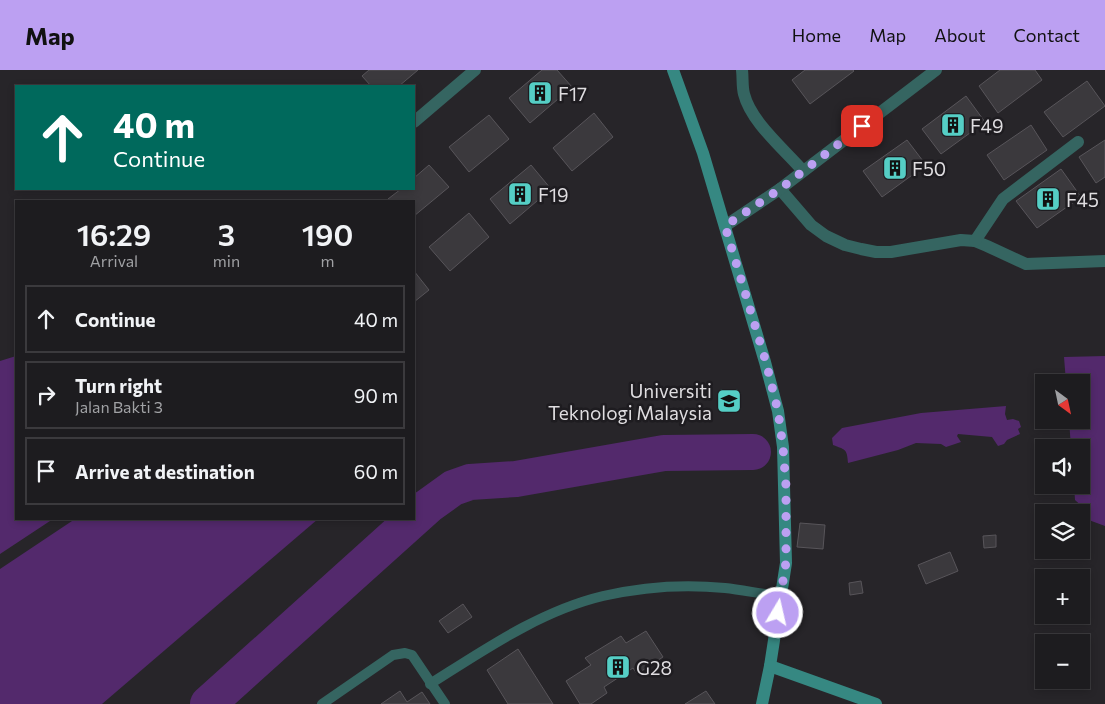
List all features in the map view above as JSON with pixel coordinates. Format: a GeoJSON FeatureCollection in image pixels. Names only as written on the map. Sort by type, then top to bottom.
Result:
{"type":"FeatureCollection","features":[{"type":"Feature","properties":{"kind":"street"},"geometry":{"type":"LineString","coordinates":[[415,121],[475,70]]}},
{"type":"Feature","properties":{"kind":"street"},"geometry":{"type":"LineString","coordinates":[[673,70],[725,226],[766,362],[778,411],[786,486],[786,562],[770,666],[762,704]]}},
{"type":"Feature","properties":{"kind":"street"},"geometry":{"type":"LineString","coordinates":[[742,70],[743,92],[756,118],[804,171]]}},
{"type":"Feature","properties":{"kind":"street"},"geometry":{"type":"LineString","coordinates":[[725,226],[780,189],[936,70]]}},
{"type":"Feature","properties":{"kind":"street"},"geometry":{"type":"LineString","coordinates":[[975,241],[1003,199],[1078,142]]}},
{"type":"Feature","properties":{"kind":"street"},"geometry":{"type":"LineString","coordinates":[[780,189],[811,225],[826,236],[845,245],[861,249],[891,252],[961,240],[975,241],[1026,264],[1105,261]]}},
{"type":"Feature","properties":{"kind":"street"},"geometry":{"type":"LineString","coordinates":[[770,666],[876,704]]}},
{"type":"Feature","properties":{"kind":"lane"},"geometry":{"type":"LineString","coordinates":[[430,684],[485,649],[529,625],[566,608],[603,596],[640,590],[680,587],[724,588],[781,596]]}},
{"type":"Feature","properties":{"kind":"lane"},"geometry":{"type":"LineString","coordinates":[[322,704],[393,655],[405,652],[412,655],[445,704]]}},
{"type":"Feature","properties":{"kind":"shaded area"},"geometry":{"type":"Polygon","coordinates":[[[15,356],[15,520],[51,520],[0,554],[0,361],[15,356]]]}},
{"type":"Feature","properties":{"kind":"shaded area"},"geometry":{"type":"Polygon","coordinates":[[[1105,356],[1105,526],[1090,520],[1090,504],[1079,504],[1075,500],[1075,494],[1090,494],[1090,439],[1070,439],[1070,429],[1090,429],[1090,374],[1065,374],[1064,357],[1105,356]]]}},
{"type":"Feature","properties":{"kind":"shaded area"},"geometry":{"type":"Polygon","coordinates":[[[1006,406],[1005,414],[1007,420],[1019,421],[1021,427],[1018,429],[1020,434],[998,446],[992,437],[958,434],[957,436],[961,442],[946,447],[941,444],[916,443],[898,450],[848,463],[845,450],[833,445],[832,438],[842,428],[921,413],[1006,406]]]}},
{"type":"Feature","properties":{"kind":"shaded area"},"geometry":{"type":"Polygon","coordinates":[[[74,520],[317,520],[102,704],[0,704],[0,569],[74,520]]]}},
{"type":"Feature","properties":{"kind":"building"},"geometry":{"type":"Polygon","coordinates":[[[369,70],[418,70],[400,85],[370,85],[362,76],[369,70]]]}},
{"type":"Feature","properties":{"kind":"building","name":"F17"},"geometry":{"type":"Polygon","coordinates":[[[542,70],[557,70],[572,87],[530,123],[509,98],[542,70]]]}},
{"type":"Feature","properties":{"kind":"building"},"geometry":{"type":"Polygon","coordinates":[[[805,70],[854,71],[810,104],[792,80],[805,70]]]}},
{"type":"Feature","properties":{"kind":"building"},"geometry":{"type":"Polygon","coordinates":[[[1000,70],[1035,70],[1042,80],[998,113],[979,86],[1000,70]]]}},
{"type":"Feature","properties":{"kind":"building"},"geometry":{"type":"Polygon","coordinates":[[[1087,81],[1105,106],[1063,137],[1044,112],[1087,81]]]}},
{"type":"Feature","properties":{"kind":"building","name":"F49"},"geometry":{"type":"Polygon","coordinates":[[[966,96],[985,122],[941,154],[922,129],[966,96]]]}},
{"type":"Feature","properties":{"kind":"building"},"geometry":{"type":"Polygon","coordinates":[[[594,113],[613,137],[572,171],[553,148],[594,113]]]}},
{"type":"Feature","properties":{"kind":"building"},"geometry":{"type":"Polygon","coordinates":[[[489,115],[509,139],[469,172],[449,147],[489,115]]]}},
{"type":"Feature","properties":{"kind":"building"},"geometry":{"type":"Polygon","coordinates":[[[1031,125],[1047,150],[1004,180],[987,155],[1031,125]]]}},
{"type":"Feature","properties":{"kind":"building","name":"F50"},"geometry":{"type":"Polygon","coordinates":[[[907,140],[926,165],[882,197],[863,171],[907,140]]]}},
{"type":"Feature","properties":{"kind":"building"},"geometry":{"type":"Polygon","coordinates":[[[1105,140],[1105,177],[1096,183],[1079,157],[1105,140]]]}},
{"type":"Feature","properties":{"kind":"building"},"geometry":{"type":"Polygon","coordinates":[[[429,165],[449,187],[415,215],[415,200],[388,199],[400,190],[415,190],[415,177],[429,165]]]}},
{"type":"Feature","properties":{"kind":"building","name":"F19"},"geometry":{"type":"Polygon","coordinates":[[[531,165],[551,189],[510,224],[490,199],[531,165]]]}},
{"type":"Feature","properties":{"kind":"building","name":"F45"},"geometry":{"type":"Polygon","coordinates":[[[1061,169],[1081,197],[1037,228],[1016,201],[1061,169]]]}},
{"type":"Feature","properties":{"kind":"building"},"geometry":{"type":"Polygon","coordinates":[[[469,213],[489,237],[450,271],[429,247],[469,213]]]}},
{"type":"Feature","properties":{"kind":"building"},"geometry":{"type":"Polygon","coordinates":[[[415,272],[429,290],[415,301],[415,272]]]}},
{"type":"Feature","properties":{"kind":"building"},"geometry":{"type":"Polygon","coordinates":[[[800,523],[825,525],[823,549],[797,547],[800,523]]]}},
{"type":"Feature","properties":{"kind":"building"},"geometry":{"type":"Polygon","coordinates":[[[996,535],[996,547],[984,548],[983,536],[996,535]]]}},
{"type":"Feature","properties":{"kind":"building"},"geometry":{"type":"Polygon","coordinates":[[[950,552],[958,571],[926,584],[918,565],[950,552]]]}},
{"type":"Feature","properties":{"kind":"building"},"geometry":{"type":"Polygon","coordinates":[[[861,581],[863,593],[850,595],[849,583],[861,581]]]}},
{"type":"Feature","properties":{"kind":"building"},"geometry":{"type":"Polygon","coordinates":[[[463,604],[472,617],[448,633],[439,621],[463,604]]]}},
{"type":"Feature","properties":{"kind":"building","name":"G28"},"geometry":{"type":"Polygon","coordinates":[[[646,631],[663,657],[637,674],[633,668],[604,687],[607,693],[591,704],[580,704],[566,681],[591,665],[585,658],[621,636],[626,643],[646,631]]]}},
{"type":"Feature","properties":{"kind":"building"},"geometry":{"type":"Polygon","coordinates":[[[518,649],[553,704],[508,704],[487,670],[518,649]]]}},
{"type":"Feature","properties":{"kind":"building"},"geometry":{"type":"Polygon","coordinates":[[[400,691],[407,702],[422,692],[430,704],[381,704],[400,691]]]}},
{"type":"Feature","properties":{"kind":"building"},"geometry":{"type":"Polygon","coordinates":[[[706,691],[715,704],[685,704],[706,691]]]}},
{"type":"Feature","properties":{"kind":"waterway"},"geometry":{"type":"LineString","coordinates":[[415,518],[453,488],[470,482],[516,479],[664,453],[753,452]]}},
{"type":"Feature","properties":{"kind":"waterway"},"geometry":{"type":"LineString","coordinates":[[208,704],[412,520]]}},
{"type":"Feature","properties":{"kind":"place","name":"F17"},"geometry":{"type":"Point","coordinates":[540,93]}},
{"type":"Feature","properties":{"kind":"place","name":"F49"},"geometry":{"type":"Point","coordinates":[953,125]}},
{"type":"Feature","properties":{"kind":"place","name":"F50"},"geometry":{"type":"Point","coordinates":[895,168]}},
{"type":"Feature","properties":{"kind":"place","name":"F19"},"geometry":{"type":"Point","coordinates":[520,194]}},
{"type":"Feature","properties":{"kind":"place","name":"F45"},"geometry":{"type":"Point","coordinates":[1048,199]}},
{"type":"Feature","properties":{"kind":"place","name":"Universiti Teknologi Malaysia"},"geometry":{"type":"Point","coordinates":[729,401]}},
{"type":"Feature","properties":{"kind":"place","name":"G28"},"geometry":{"type":"Point","coordinates":[618,667]}},
{"type":"Feature","properties":{"kind":"route"},"geometry":{"type":"LineString","coordinates":[[778,613],[786,562],[786,486],[783,447],[778,411],[766,362],[725,226],[780,189],[862,126]]}}]}
